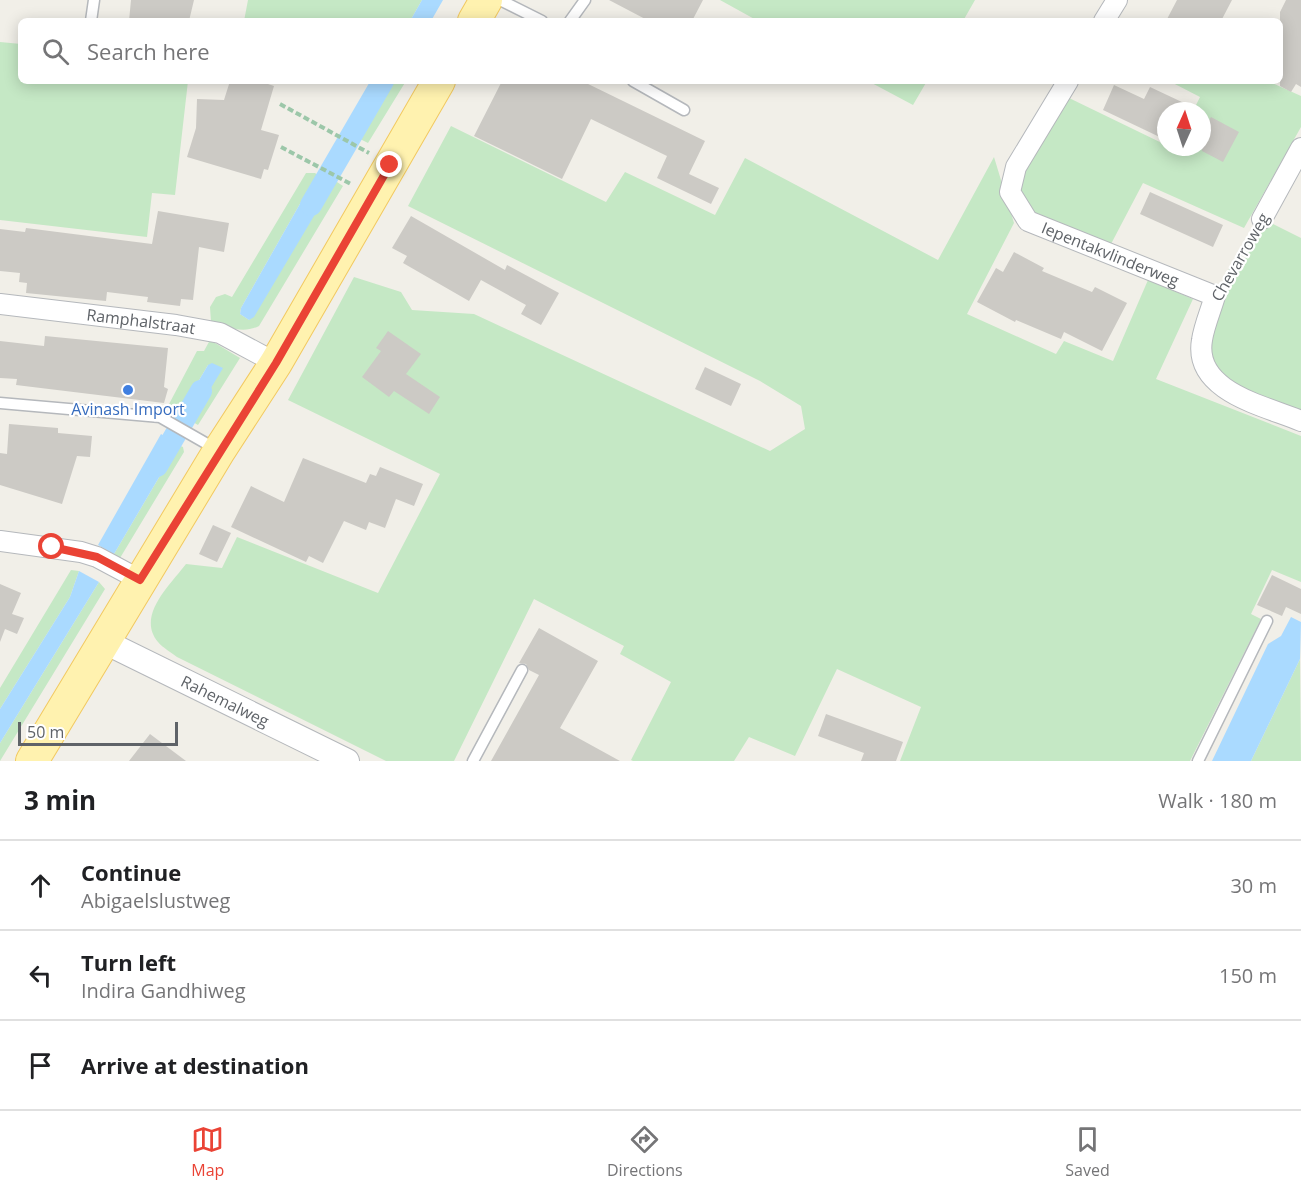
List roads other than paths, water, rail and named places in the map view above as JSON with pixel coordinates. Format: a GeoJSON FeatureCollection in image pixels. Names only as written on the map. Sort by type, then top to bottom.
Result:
{"type":"FeatureCollection","features":[{"type":"Feature","properties":{"kind":"main road"},"geometry":{"type":"LineString","coordinates":[[476,18],[486,0]]}},
{"type":"Feature","properties":{"kind":"main road"},"geometry":{"type":"LineString","coordinates":[[32,761],[219,451],[276,363],[437,84]]}},
{"type":"Feature","properties":{"kind":"street"},"geometry":{"type":"LineString","coordinates":[[1106,18],[1117,0]]}},
{"type":"Feature","properties":{"kind":"street","name":"Iepentakvlinderweg"},"geometry":{"type":"LineString","coordinates":[[1066,84],[1016,167],[1010,192],[1028,221],[1215,296]]}},
{"type":"Feature","properties":{"kind":"street","name":"Chevarroweg"},"geometry":{"type":"LineString","coordinates":[[1262,219],[1301,148]]}},
{"type":"Feature","properties":{"kind":"street","name":"Chevarroweg"},"geometry":{"type":"LineString","coordinates":[[1215,296],[1201,343],[1207,374],[1222,387],[1301,421]]}},
{"type":"Feature","properties":{"kind":"street","name":"Ramphalstraat"},"geometry":{"type":"LineString","coordinates":[[0,304],[220,333],[276,363]]}},
{"type":"Feature","properties":{"kind":"street"},"geometry":{"type":"LineString","coordinates":[[0,542],[81,552],[97,557],[140,580]]}},
{"type":"Feature","properties":{"kind":"street","name":"Rahemalweg"},"geometry":{"type":"LineString","coordinates":[[103,641],[347,761]]}},
{"type":"Feature","properties":{"kind":"lane"},"geometry":{"type":"LineString","coordinates":[[91,18],[94,0]]}},
{"type":"Feature","properties":{"kind":"lane"},"geometry":{"type":"LineString","coordinates":[[500,0],[536,18]]}},
{"type":"Feature","properties":{"kind":"lane"},"geometry":{"type":"LineString","coordinates":[[572,18],[585,0]]}},
{"type":"Feature","properties":{"kind":"lane"},"geometry":{"type":"LineString","coordinates":[[638,84],[684,110]]}},
{"type":"Feature","properties":{"kind":"lane"},"geometry":{"type":"LineString","coordinates":[[0,403],[160,417],[219,451]]}},
{"type":"Feature","properties":{"kind":"lane"},"geometry":{"type":"LineString","coordinates":[[1198,761],[1267,621]]}},
{"type":"Feature","properties":{"kind":"lane"},"geometry":{"type":"LineString","coordinates":[[473,761],[522,670]]}},
{"type":"Feature","properties":{"kind":"water"},"geometry":{"type":"Polygon","coordinates":[[[422,0],[443,0],[433,18],[412,18],[422,0]]]}},
{"type":"Feature","properties":{"kind":"water"},"geometry":{"type":"Polygon","coordinates":[[[373,84],[393,84],[358,138],[343,129],[373,84]]]}},
{"type":"Feature","properties":{"kind":"water"},"geometry":{"type":"Polygon","coordinates":[[[336,142],[351,152],[342,170],[337,171],[325,163],[336,142]]]}},
{"type":"Feature","properties":{"kind":"water"},"geometry":{"type":"Polygon","coordinates":[[[319,176],[332,183],[330,189],[254,317],[249,320],[240,314],[241,308],[314,179],[319,176]]]}},
{"type":"Feature","properties":{"kind":"water"},"geometry":{"type":"Polygon","coordinates":[[[212,363],[223,368],[191,421],[179,414],[208,365],[212,363]]]}},
{"type":"Feature","properties":{"kind":"water"},"geometry":{"type":"Polygon","coordinates":[[[161,434],[178,445],[114,554],[98,545],[161,434]]]}},
{"type":"Feature","properties":{"kind":"water"},"geometry":{"type":"Polygon","coordinates":[[[79,571],[99,582],[0,743],[0,709],[70,597],[79,571]]]}},
{"type":"Feature","properties":{"kind":"water"},"geometry":{"type":"Polygon","coordinates":[[[1291,617],[1301,622],[1300,659],[1251,761],[1212,761],[1268,644],[1281,636],[1291,617]]]}},
{"type":"Feature","properties":{"kind":"waterway"},"geometry":{"type":"LineString","coordinates":[[311,205],[381,84]]}},
{"type":"Feature","properties":{"kind":"waterway"},"geometry":{"type":"LineString","coordinates":[[157,466],[201,391]]}},
{"type":"Feature","properties":{"kind":"place","name":"Avinash Import"},"geometry":{"type":"Point","coordinates":[128,390]}}]}
